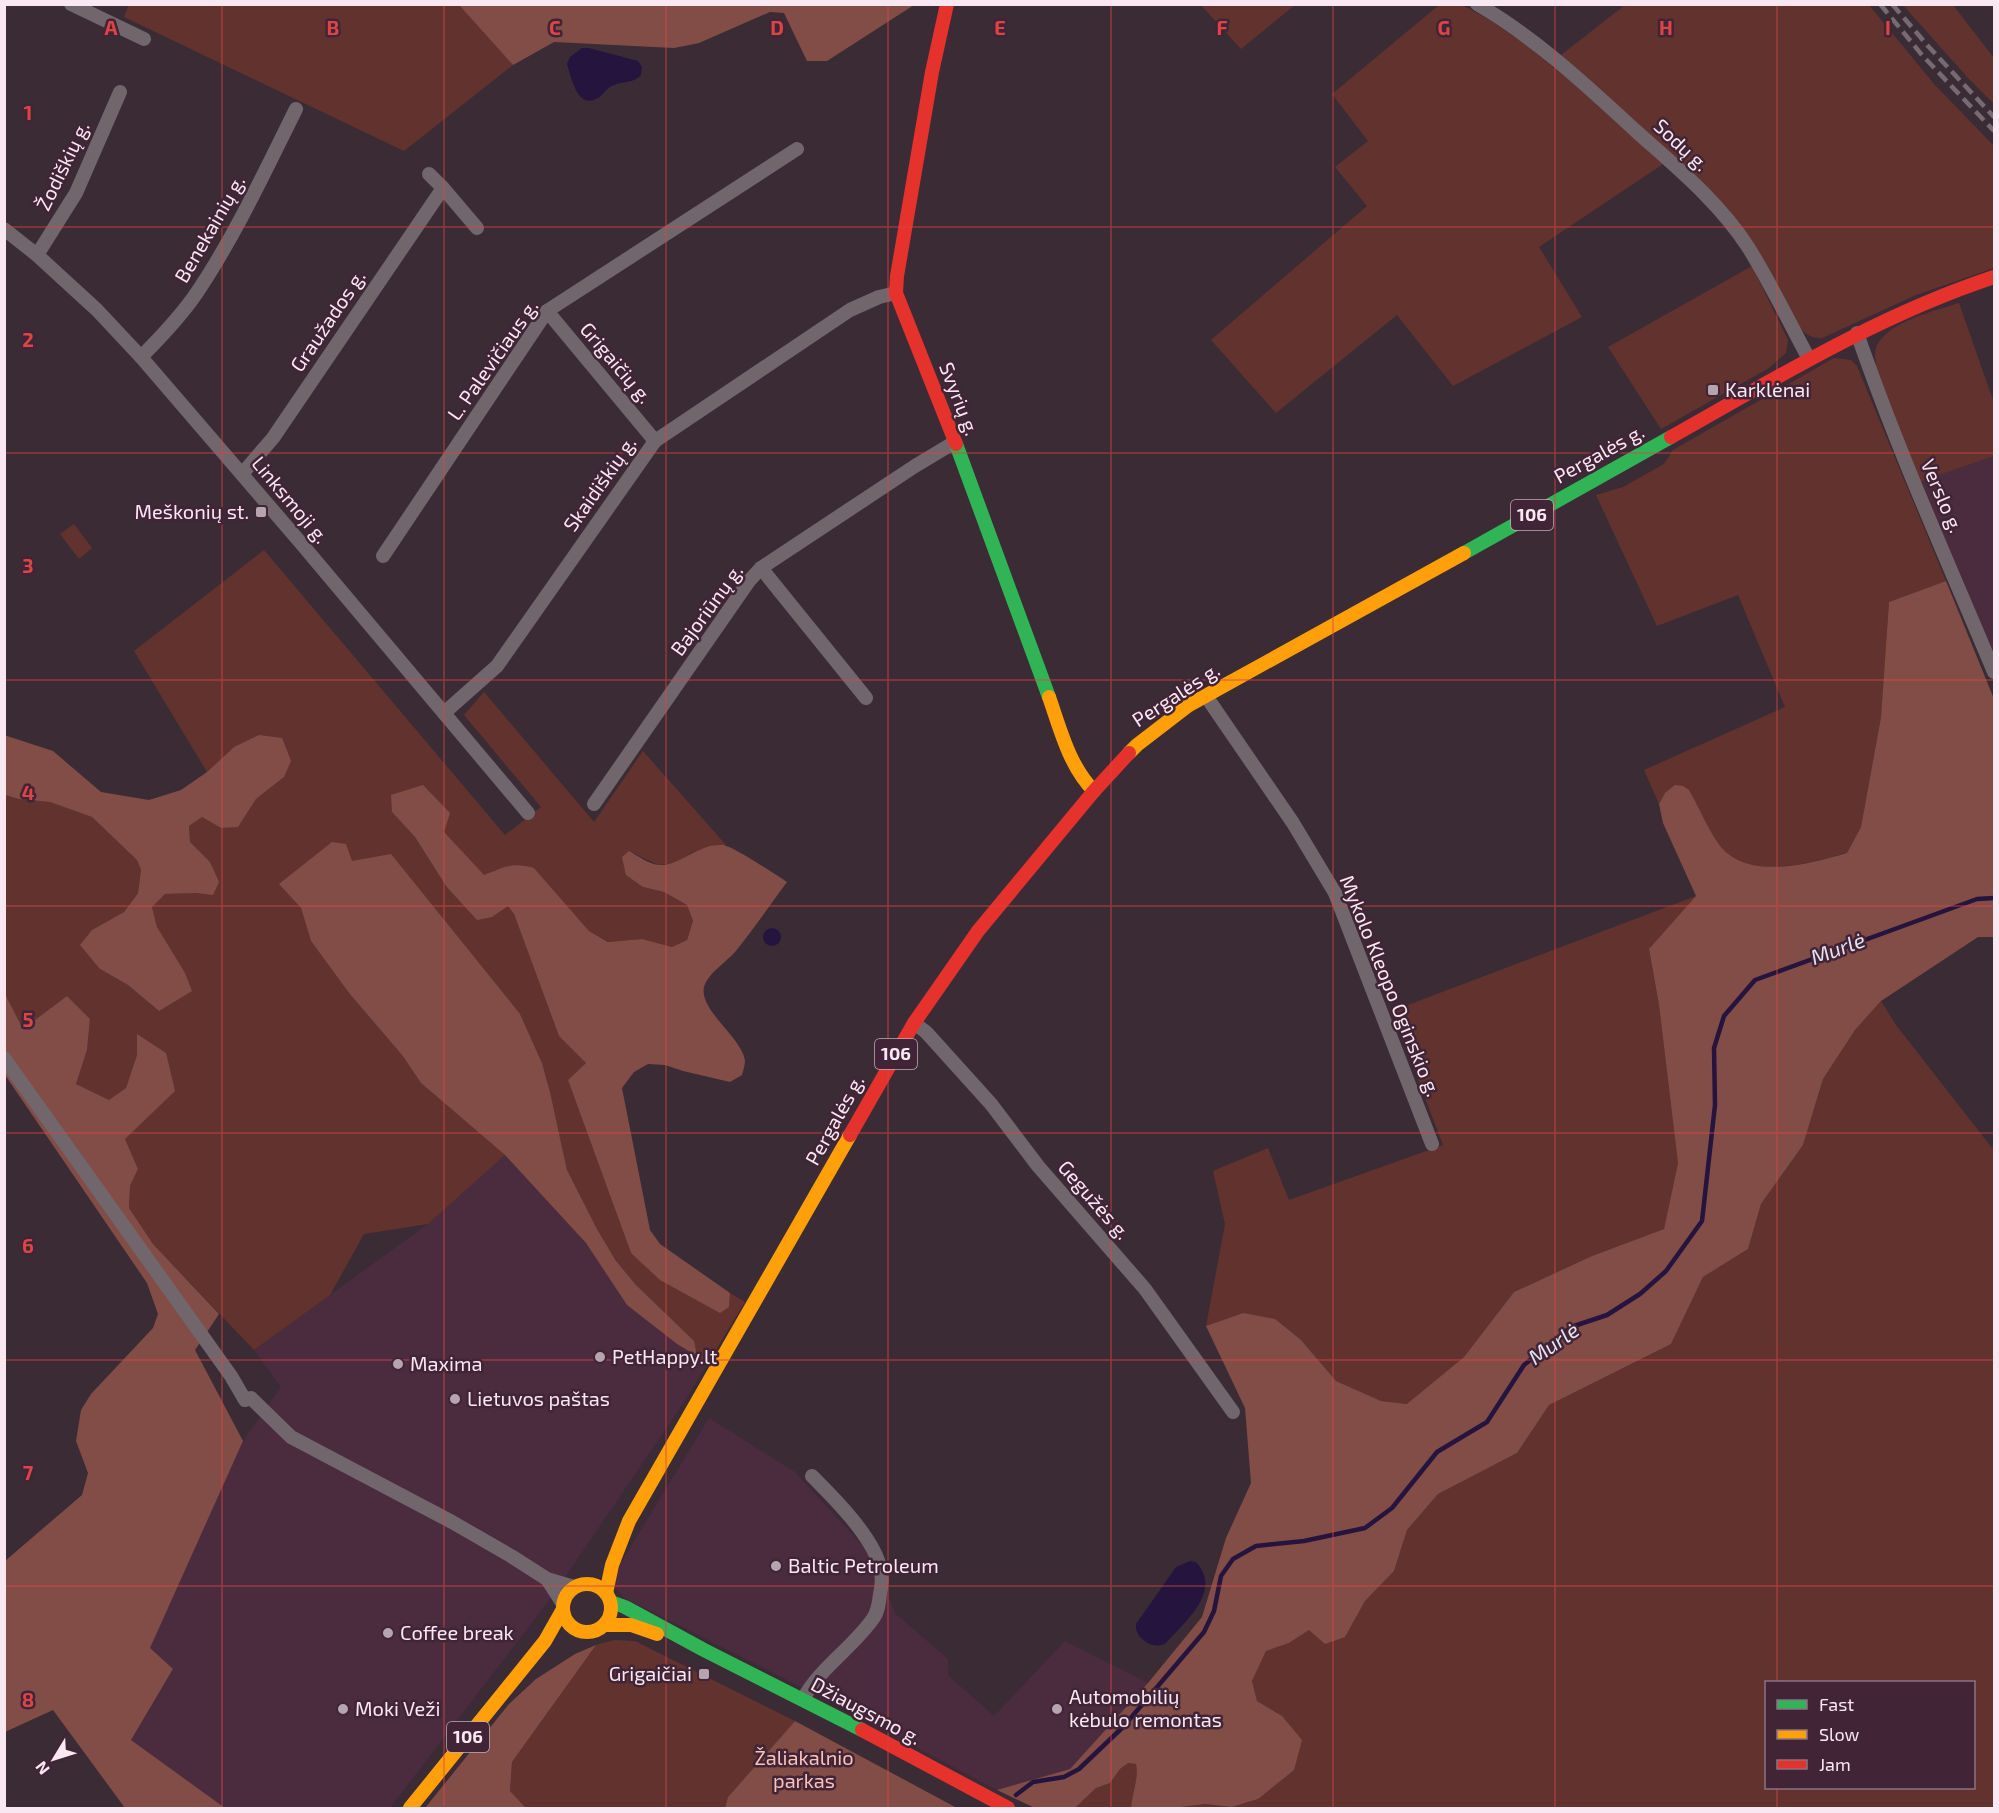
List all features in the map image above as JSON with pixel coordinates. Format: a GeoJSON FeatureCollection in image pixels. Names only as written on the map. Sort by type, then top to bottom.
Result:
{"type":"FeatureCollection","features":[{"type":"Feature","properties":{"kind":"main road","name":"Svyrių g."},"geometry":{"type":"LineString","coordinates":[[947,4],[932,72],[896,293],[955,442],[1063,736],[1080,772],[1094,791]]}},
{"type":"Feature","properties":{"kind":"main road","name":"Pergalės g."},"geometry":{"type":"LineString","coordinates":[[608,1597],[608,1575],[611,1561],[629,1521],[914,1023],[978,931],[1094,791],[1137,744],[1159,726],[1206,696],[1809,359],[1857,333],[1925,302],[1995,277]]}},
{"type":"Feature","properties":{"kind":"main road","name":"Pergalės g."},"geometry":{"type":"LineString","coordinates":[[578,1586],[629,1521]]}},
{"type":"Feature","properties":{"kind":"main road"},"geometry":{"type":"LineString","coordinates":[[595,1585],[608,1597],[612,1610],[604,1625],[593,1632],[579,1631],[568,1623],[562,1607],[569,1591],[578,1586],[595,1585]]}},
{"type":"Feature","properties":{"kind":"main road","name":"Džiaugsmo g."},"geometry":{"type":"LineString","coordinates":[[608,1597],[704,1650],[1008,1809]]}},
{"type":"Feature","properties":{"kind":"main road","name":"106"},"geometry":{"type":"LineString","coordinates":[[410,1809],[545,1641],[562,1607]]}},
{"type":"Feature","properties":{"kind":"main road","name":"Džiaugsmo g."},"geometry":{"type":"LineString","coordinates":[[604,1625],[631,1625],[704,1650]]}},
{"type":"Feature","properties":{"kind":"main road","name":"106"},"geometry":{"type":"LineString","coordinates":[[526,1665],[549,1646],[579,1631]]}},
{"type":"Feature","properties":{"kind":"street"},"geometry":{"type":"LineString","coordinates":[[71,4],[144,39]]}},
{"type":"Feature","properties":{"kind":"street","name":"Sodų g."},"geometry":{"type":"LineString","coordinates":[[1477,4],[1539,46],[1572,73],[1704,194],[1747,246],[1809,359]]}},
{"type":"Feature","properties":{"kind":"street","name":"Žodiškių g."},"geometry":{"type":"LineString","coordinates":[[37,255],[76,194],[120,92]]}},
{"type":"Feature","properties":{"kind":"street","name":"Benekainių g."},"geometry":{"type":"LineString","coordinates":[[141,357],[168,330],[198,292],[242,217],[296,109]]}},
{"type":"Feature","properties":{"kind":"street","name":"L. Palevičiaus g."},"geometry":{"type":"LineString","coordinates":[[383,556],[547,311],[797,149]]}},
{"type":"Feature","properties":{"kind":"street"},"geometry":{"type":"LineString","coordinates":[[429,174],[477,228]]}},
{"type":"Feature","properties":{"kind":"street","name":"Graužados g."},"geometry":{"type":"LineString","coordinates":[[242,474],[273,438],[443,188]]}},
{"type":"Feature","properties":{"kind":"street","name":"Linksmoji g."},"geometry":{"type":"LineString","coordinates":[[4,229],[37,255],[97,310],[141,357],[528,813]]}},
{"type":"Feature","properties":{"kind":"street","name":"Skaidiškių g."},"geometry":{"type":"LineString","coordinates":[[444,713],[497,666],[655,441],[850,310],[879,297],[896,293]]}},
{"type":"Feature","properties":{"kind":"street","name":"Grigaičių g."},"geometry":{"type":"LineString","coordinates":[[547,311],[655,441]]}},
{"type":"Feature","properties":{"kind":"street","name":"Verslo g."},"geometry":{"type":"LineString","coordinates":[[1857,333],[1905,460],[1995,672]]}},
{"type":"Feature","properties":{"kind":"street","name":"Bajoriūnų g."},"geometry":{"type":"LineString","coordinates":[[594,804],[761,568],[955,442]]}},
{"type":"Feature","properties":{"kind":"street"},"geometry":{"type":"LineString","coordinates":[[761,568],[866,698]]}},
{"type":"Feature","properties":{"kind":"street","name":"Mykolo Kleopo Oginskio g."},"geometry":{"type":"LineString","coordinates":[[1206,696],[1293,823],[1335,893],[1432,1144]]}},
{"type":"Feature","properties":{"kind":"street","name":"Gegužės g."},"geometry":{"type":"LineString","coordinates":[[914,1023],[926,1032],[991,1104],[1038,1166],[1145,1289],[1233,1412]]}},
{"type":"Feature","properties":{"kind":"street"},"geometry":{"type":"LineString","coordinates":[[4,1058],[231,1376],[245,1400],[251,1398],[291,1437],[452,1522],[547,1579],[578,1586]]}},
{"type":"Feature","properties":{"kind":"street"},"geometry":{"type":"LineString","coordinates":[[803,1700],[819,1676],[874,1618],[882,1580],[880,1566],[859,1529],[842,1506],[812,1476]]}},
{"type":"Feature","properties":{"kind":"street"},"geometry":{"type":"LineString","coordinates":[[547,1579],[562,1607]]}},
{"type":"Feature","properties":{"kind":"shaded area"},"geometry":{"type":"Polygon","coordinates":[[[129,4],[459,5],[513,65],[404,151],[124,17],[129,4]]]}},
{"type":"Feature","properties":{"kind":"shaded area"},"geometry":{"type":"Polygon","coordinates":[[[1201,5],[1295,5],[1241,49],[1201,5]]]}},
{"type":"Feature","properties":{"kind":"shaded area"},"geometry":{"type":"Polygon","coordinates":[[[1439,5],[1462,5],[1525,44],[1663,164],[1539,247],[1582,317],[1453,386],[1397,315],[1276,413],[1211,340],[1367,206],[1335,167],[1368,141],[1332,94],[1439,5]]]}},
{"type":"Feature","properties":{"kind":"shaded area"},"geometry":{"type":"Polygon","coordinates":[[[1625,5],[1869,5],[1934,84],[1994,146],[1994,268],[1916,295],[1822,338],[1814,338],[1805,333],[1797,325],[1730,211],[1708,188],[1561,55],[1625,5]]]}},
{"type":"Feature","properties":{"kind":"shaded area"},"geometry":{"type":"Polygon","coordinates":[[[1903,5],[1953,5],[1994,58],[1994,104],[1903,5]]]}},
{"type":"Feature","properties":{"kind":"shaded area"},"geometry":{"type":"Polygon","coordinates":[[[582,48],[638,61],[642,67],[641,75],[634,80],[610,87],[596,99],[589,101],[584,99],[576,90],[567,64],[570,57],[582,48]]]}},
{"type":"Feature","properties":{"kind":"shaded area"},"geometry":{"type":"Polygon","coordinates":[[[1752,266],[1788,340],[1786,353],[1769,368],[1661,429],[1608,347],[1752,266]]]}},
{"type":"Feature","properties":{"kind":"shaded area"},"geometry":{"type":"Polygon","coordinates":[[[1959,303],[1994,403],[1994,456],[1919,482],[1876,368],[1875,350],[1881,339],[1900,324],[1959,303]]]}},
{"type":"Feature","properties":{"kind":"shaded area"},"geometry":{"type":"Polygon","coordinates":[[[1834,358],[1851,360],[1857,366],[1946,581],[1889,602],[1881,717],[1861,827],[1847,853],[1797,865],[1761,866],[1744,863],[1730,855],[1718,843],[1689,790],[1665,793],[1659,804],[1644,770],[1785,707],[1738,595],[1657,626],[1596,495],[1623,487],[1664,464],[1673,450],[1834,358]]]}},
{"type":"Feature","properties":{"kind":"shaded area"},"geometry":{"type":"Polygon","coordinates":[[[1994,456],[1994,664],[1919,482],[1994,456]]]}},
{"type":"Feature","properties":{"kind":"shaded area"},"geometry":{"type":"Polygon","coordinates":[[[74,524],[92,548],[79,559],[60,534],[74,524]]]}},
{"type":"Feature","properties":{"kind":"shaded area"},"geometry":{"type":"Polygon","coordinates":[[[264,550],[505,835],[541,807],[464,715],[484,692],[594,822],[643,751],[726,845],[712,846],[691,853],[676,863],[658,865],[629,851],[643,887],[664,892],[687,905],[693,921],[687,940],[672,947],[642,939],[609,942],[589,931],[534,868],[495,870],[484,876],[443,832],[392,812],[415,837],[446,886],[492,917],[508,905],[514,914],[559,1036],[586,1063],[568,1080],[631,1253],[729,1307],[730,1293],[745,1302],[708,1363],[697,1356],[693,1341],[636,1285],[616,1261],[597,1229],[567,1170],[542,1063],[520,1014],[279,884],[301,908],[311,941],[349,993],[402,1055],[421,1083],[505,1155],[428,1224],[364,1234],[330,1295],[254,1350],[153,1244],[129,1208],[130,1186],[138,1169],[125,1139],[142,1122],[165,1053],[137,1035],[137,1055],[126,1088],[109,1100],[76,1084],[87,1050],[90,1019],[67,996],[23,1029],[5,995],[4,795],[50,802],[92,817],[137,860],[141,870],[138,892],[124,912],[92,930],[100,969],[128,985],[159,1011],[170,950],[157,927],[152,907],[165,894],[197,893],[210,862],[190,842],[189,826],[202,817],[221,828],[238,826],[256,799],[284,777],[234,747],[207,772],[134,651],[264,550]]]}},
{"type":"Feature","properties":{"kind":"shaded area"},"geometry":{"type":"Polygon","coordinates":[[[1696,896],[1649,950],[1659,1005],[1678,1163],[1664,1229],[1592,1256],[1514,1292],[1464,1357],[1408,1404],[1381,1401],[1336,1381],[1301,1340],[1243,1313],[1206,1326],[1225,1224],[1213,1171],[1268,1148],[1289,1200],[1443,1145],[1392,1011],[1696,896]]]}},
{"type":"Feature","properties":{"kind":"shaded area"},"geometry":{"type":"Polygon","coordinates":[[[772,928],[778,931],[781,937],[778,943],[772,946],[766,943],[763,937],[766,931],[772,928]]]}},
{"type":"Feature","properties":{"kind":"shaded area"},"geometry":{"type":"Polygon","coordinates":[[[1881,1001],[1896,1025],[1992,1148],[1994,1147],[1994,1808],[1173,1808],[1205,1804],[1232,1807],[1258,1799],[1282,1716],[1257,1701],[1252,1681],[1266,1651],[1289,1643],[1309,1630],[1345,1637],[1365,1601],[1394,1571],[1407,1530],[1438,1494],[1517,1453],[1549,1405],[1671,1344],[1703,1277],[1748,1249],[1761,1204],[1803,1145],[1823,1079],[1855,1030],[1881,1001]]]}},
{"type":"Feature","properties":{"kind":"shaded area"},"geometry":{"type":"Polygon","coordinates":[[[505,1155],[586,1243],[627,1305],[677,1344],[708,1363],[553,1595],[390,1808],[225,1808],[131,1740],[173,1670],[149,1649],[243,1441],[281,1387],[254,1350],[428,1224],[505,1155]]]}},
{"type":"Feature","properties":{"kind":"shaded area"},"geometry":{"type":"Polygon","coordinates":[[[709,1418],[795,1472],[866,1549],[896,1614],[948,1659],[948,1675],[994,1716],[1065,1641],[1148,1683],[1070,1769],[997,1790],[823,1698],[623,1597],[615,1587],[614,1574],[709,1418]]]}},
{"type":"Feature","properties":{"kind":"shaded area"},"geometry":{"type":"Polygon","coordinates":[[[1190,1561],[1196,1562],[1203,1573],[1205,1584],[1198,1606],[1166,1643],[1156,1645],[1146,1642],[1138,1634],[1136,1624],[1176,1567],[1190,1561]]]}},
{"type":"Feature","properties":{"kind":"shaded area"},"geometry":{"type":"Polygon","coordinates":[[[614,1640],[635,1641],[795,1721],[728,1797],[725,1808],[526,1808],[510,1791],[512,1762],[596,1645],[614,1640]]]}},
{"type":"Feature","properties":{"kind":"shaded area"},"geometry":{"type":"Polygon","coordinates":[[[1128,1763],[1136,1764],[1137,1770],[1131,1808],[1075,1808],[1096,1788],[1110,1783],[1120,1769],[1128,1763]]]}},
{"type":"Feature","properties":{"kind":"green space"},"geometry":{"type":"Polygon","coordinates":[[[459,5],[914,5],[827,61],[807,61],[784,13],[770,12],[699,43],[674,48],[554,42],[513,65],[459,5]]]}},
{"type":"Feature","properties":{"kind":"green space"},"geometry":{"type":"Polygon","coordinates":[[[1946,581],[1994,699],[1994,937],[1978,937],[1881,1001],[1855,1030],[1823,1079],[1803,1145],[1761,1204],[1748,1249],[1703,1277],[1671,1344],[1549,1405],[1517,1453],[1438,1494],[1407,1530],[1394,1571],[1365,1601],[1345,1637],[1325,1644],[1309,1630],[1289,1643],[1266,1651],[1252,1681],[1257,1701],[1282,1716],[1302,1740],[1294,1770],[1258,1799],[1232,1807],[1205,1804],[1173,1808],[1131,1808],[1137,1770],[1136,1764],[1128,1763],[1120,1769],[1110,1783],[1096,1788],[1075,1808],[1035,1808],[997,1790],[1070,1769],[1148,1683],[1202,1617],[1226,1538],[1251,1483],[1245,1408],[1206,1326],[1243,1313],[1275,1319],[1301,1340],[1336,1381],[1381,1401],[1407,1404],[1464,1357],[1514,1292],[1592,1256],[1664,1229],[1678,1163],[1659,1005],[1649,949],[1696,896],[1663,823],[1659,804],[1665,793],[1675,785],[1689,790],[1718,843],[1730,855],[1744,863],[1778,867],[1815,862],[1847,853],[1861,827],[1881,717],[1889,602],[1946,581]]]}},
{"type":"Feature","properties":{"kind":"green space"},"geometry":{"type":"Polygon","coordinates":[[[4,735],[53,751],[101,792],[149,800],[181,790],[207,772],[234,747],[259,735],[282,738],[291,761],[284,777],[256,799],[238,827],[221,828],[202,817],[189,826],[190,842],[210,862],[219,882],[213,895],[165,894],[152,907],[157,927],[185,973],[192,991],[159,1011],[128,985],[100,969],[80,945],[92,930],[124,912],[138,893],[141,870],[137,860],[92,817],[50,802],[19,799],[5,795],[4,735]]]}},
{"type":"Feature","properties":{"kind":"green space"},"geometry":{"type":"Polygon","coordinates":[[[423,785],[450,813],[444,832],[484,875],[508,866],[520,865],[534,868],[589,931],[608,942],[642,939],[672,947],[687,940],[693,921],[687,905],[664,892],[643,887],[626,875],[622,857],[629,851],[651,863],[666,865],[705,848],[723,845],[745,855],[787,882],[735,952],[715,970],[706,982],[704,991],[706,1001],[742,1052],[745,1061],[742,1075],[730,1082],[665,1065],[648,1064],[634,1072],[622,1088],[650,1230],[660,1244],[730,1293],[729,1307],[720,1313],[660,1280],[631,1253],[568,1080],[586,1063],[559,1036],[514,914],[508,906],[492,917],[477,920],[446,886],[415,837],[392,812],[391,795],[423,785]]]}},
{"type":"Feature","properties":{"kind":"green space"},"geometry":{"type":"Polygon","coordinates":[[[332,842],[346,844],[352,861],[391,854],[520,1014],[542,1063],[567,1170],[597,1229],[616,1261],[636,1285],[694,1341],[697,1356],[677,1344],[627,1305],[586,1243],[505,1155],[421,1083],[402,1055],[349,993],[311,941],[301,908],[279,884],[332,842]]]}},
{"type":"Feature","properties":{"kind":"green space"},"geometry":{"type":"Polygon","coordinates":[[[5,994],[23,1029],[67,996],[90,1019],[87,1050],[76,1084],[109,1100],[126,1088],[137,1055],[137,1034],[166,1053],[175,1091],[125,1139],[138,1169],[130,1186],[129,1208],[153,1244],[219,1314],[195,1350],[243,1441],[150,1648],[173,1669],[131,1740],[225,1808],[125,1808],[53,1710],[5,1732],[5,1561],[82,1495],[88,1473],[76,1441],[81,1410],[91,1394],[153,1328],[158,1314],[147,1283],[5,1075],[5,994]]]}},
{"type":"Feature","properties":{"kind":"green space"},"geometry":{"type":"Polygon","coordinates":[[[596,1645],[512,1762],[510,1791],[526,1808],[425,1808],[509,1704],[536,1679],[575,1654],[596,1645]]]}},
{"type":"Feature","properties":{"kind":"green space","name":"Žaliakalnio parkas"},"geometry":{"type":"Polygon","coordinates":[[[795,1721],[957,1808],[725,1808],[728,1797],[795,1721]]]}},
{"type":"Feature","properties":{"kind":"waterway","name":"Murlė"},"geometry":{"type":"LineString","coordinates":[[1016,1795],[1033,1782],[1064,1777],[1079,1769],[1123,1727],[1204,1632],[1214,1611],[1221,1576],[1233,1559],[1256,1546],[1304,1541],[1365,1528],[1392,1508],[1437,1452],[1487,1422],[1524,1365],[1571,1327],[1607,1315],[1640,1294],[1666,1271],[1702,1221],[1715,1105],[1714,1048],[1724,1016],[1755,980],[1977,899],[1994,898]]}},
{"type":"Feature","properties":{"kind":"railway"},"geometry":{"type":"LineString","coordinates":[[1880,4],[1922,55],[1994,131]]}},
{"type":"Feature","properties":{"kind":"railway"},"geometry":{"type":"LineString","coordinates":[[1892,4],[1994,117]]}},
{"type":"Feature","properties":{"kind":"traffic: fast"},"geometry":{"type":"LineString","coordinates":[[1464,553],[1671,437]]}},
{"type":"Feature","properties":{"kind":"traffic: fast"},"geometry":{"type":"LineString","coordinates":[[956,444],[1049,697]]}},
{"type":"Feature","properties":{"kind":"traffic: fast"},"geometry":{"type":"LineString","coordinates":[[611,1602],[625,1607],[862,1730]]}},
{"type":"Feature","properties":{"kind":"traffic: slow"},"geometry":{"type":"LineString","coordinates":[[1129,753],[1189,705],[1464,553]]}},
{"type":"Feature","properties":{"kind":"traffic: slow"},"geometry":{"type":"LineString","coordinates":[[1049,697],[1061,734],[1072,758],[1085,781],[1094,791]]}},
{"type":"Feature","properties":{"kind":"traffic: slow"},"geometry":{"type":"LineString","coordinates":[[606,1593],[612,1565],[629,1521],[850,1135]]}},
{"type":"Feature","properties":{"kind":"traffic: slow"},"geometry":{"type":"LineString","coordinates":[[582,1584],[592,1584],[607,1594],[611,1608],[610,1617],[601,1628],[592,1632],[582,1632],[567,1622],[563,1613],[563,1603],[573,1588],[582,1584]]}},
{"type":"Feature","properties":{"kind":"traffic: slow"},"geometry":{"type":"LineString","coordinates":[[410,1808],[545,1641],[562,1611]]}},
{"type":"Feature","properties":{"kind":"traffic: slow"},"geometry":{"type":"LineString","coordinates":[[605,1625],[631,1625],[657,1634]]}},
{"type":"Feature","properties":{"kind":"traffic: jam"},"geometry":{"type":"LineString","coordinates":[[947,4],[932,72],[896,293],[956,444]]}},
{"type":"Feature","properties":{"kind":"traffic: jam"},"geometry":{"type":"LineString","coordinates":[[1671,437],[1789,370],[1869,329],[1951,292],[1994,277]]}},
{"type":"Feature","properties":{"kind":"traffic: jam"},"geometry":{"type":"LineString","coordinates":[[850,1135],[914,1023],[978,931],[1094,791],[1129,753]]}},
{"type":"Feature","properties":{"kind":"traffic: jam"},"geometry":{"type":"LineString","coordinates":[[862,1730],[1008,1808]]}},
{"type":"Feature","properties":{"kind":"place","name":"Karklėnai"},"geometry":{"type":"Point","coordinates":[1713,390]}},
{"type":"Feature","properties":{"kind":"place","name":"Meškonių st."},"geometry":{"type":"Point","coordinates":[261,512]}},
{"type":"Feature","properties":{"kind":"place","name":"PetHappy.lt"},"geometry":{"type":"Point","coordinates":[600,1357]}},
{"type":"Feature","properties":{"kind":"place","name":"Maxima"},"geometry":{"type":"Point","coordinates":[398,1364]}},
{"type":"Feature","properties":{"kind":"place","name":"Lietuvos paštas"},"geometry":{"type":"Point","coordinates":[455,1399]}},
{"type":"Feature","properties":{"kind":"place","name":"Baltic Petroleum"},"geometry":{"type":"Point","coordinates":[776,1566]}},
{"type":"Feature","properties":{"kind":"place","name":"Coffee break"},"geometry":{"type":"Point","coordinates":[388,1633]}},
{"type":"Feature","properties":{"kind":"place","name":"Grigaičiai"},"geometry":{"type":"Point","coordinates":[704,1674]}},
{"type":"Feature","properties":{"kind":"place","name":"Moki Veži"},"geometry":{"type":"Point","coordinates":[343,1709]}},
{"type":"Feature","properties":{"kind":"place","name":"Automobilių kėbulo remontas"},"geometry":{"type":"Point","coordinates":[1057,1709]}}]}
